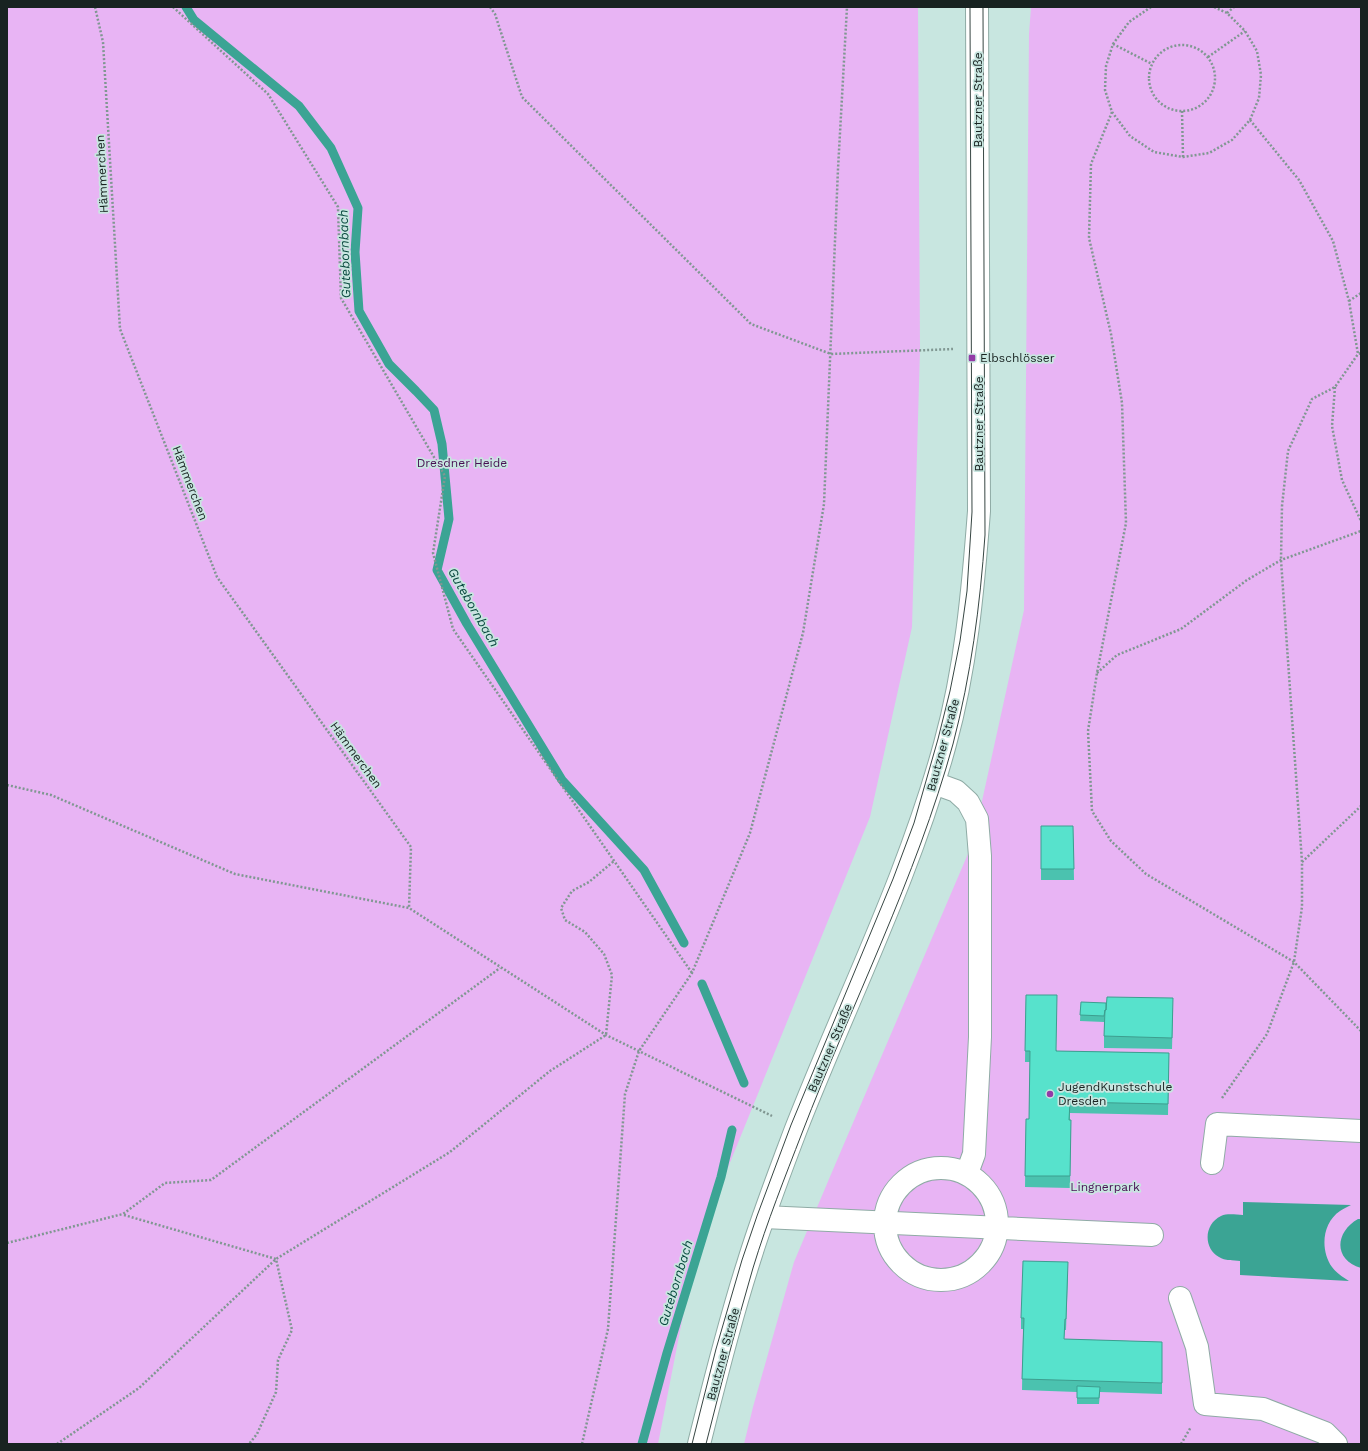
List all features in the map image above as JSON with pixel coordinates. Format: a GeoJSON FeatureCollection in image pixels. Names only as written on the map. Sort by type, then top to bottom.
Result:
{"type":"FeatureCollection","features":[{"type":"Feature","properties":{"kind":"main road","name":"Bautzner Straße"},"geometry":{"type":"LineString","coordinates":[[699,1444],[728,1333],[748,1264],[764,1217],[797,1128],[899,881],[934,783],[946,741],[964,654],[973,590],[979,511],[977,7]]}},
{"type":"Feature","properties":{"kind":"main road"},"geometry":{"type":"LineString","coordinates":[[934,783],[956,791],[968,802],[977,819],[980,848],[980,1037],[974,1154],[967,1173]]}},
{"type":"Feature","properties":{"kind":"main road"},"geometry":{"type":"LineString","coordinates":[[1212,1163],[1217,1124],[1361,1130]]}},
{"type":"Feature","properties":{"kind":"main road"},"geometry":{"type":"LineString","coordinates":[[949,1167],[967,1173],[980,1183],[991,1196],[996,1212],[997,1228],[992,1247],[982,1263],[966,1275],[948,1280],[928,1280],[910,1272],[896,1259],[887,1242],[884,1223],[887,1204],[897,1187],[911,1175],[929,1168],[949,1167]]}},
{"type":"Feature","properties":{"kind":"main road"},"geometry":{"type":"LineString","coordinates":[[764,1217],[1152,1235]]}},
{"type":"Feature","properties":{"kind":"main road"},"geometry":{"type":"LineString","coordinates":[[1180,1298],[1197,1347],[1205,1404],[1263,1409],[1325,1433],[1336,1444]]}},
{"type":"Feature","properties":{"kind":"path","name":"Hämmerchen"},"geometry":{"type":"LineString","coordinates":[[95,7],[103,42],[120,329],[217,577],[412,847],[409,908]]}},
{"type":"Feature","properties":{"kind":"path"},"geometry":{"type":"LineString","coordinates":[[173,7],[268,94],[338,207],[341,298],[444,476],[433,553],[453,629],[692,973]]}},
{"type":"Feature","properties":{"kind":"path"},"geometry":{"type":"LineString","coordinates":[[490,7],[495,14],[522,97],[751,324],[831,354],[979,349]]}},
{"type":"Feature","properties":{"kind":"path"},"geometry":{"type":"LineString","coordinates":[[582,1444],[608,1329],[625,1094],[639,1051],[692,973],[750,833],[804,633],[824,504],[847,7]]}},
{"type":"Feature","properties":{"kind":"path"},"geometry":{"type":"LineString","coordinates":[[1151,7],[1129,22],[1113,44],[1106,66],[1106,90],[1112,112],[1130,136],[1154,152],[1183,157],[1209,153],[1232,140],[1250,120],[1259,98],[1261,75],[1257,51],[1245,30],[1227,14],[1214,7]]}},
{"type":"Feature","properties":{"kind":"path"},"geometry":{"type":"LineString","coordinates":[[1227,14],[1234,7]]}},
{"type":"Feature","properties":{"kind":"path"},"geometry":{"type":"LineString","coordinates":[[1208,57],[1245,30]]}},
{"type":"Feature","properties":{"kind":"path"},"geometry":{"type":"LineString","coordinates":[[1113,44],[1152,64]]}},
{"type":"Feature","properties":{"kind":"path"},"geometry":{"type":"LineString","coordinates":[[1183,44],[1201,50],[1208,57],[1214,66],[1216,77],[1214,88],[1210,97],[1202,105],[1193,110],[1182,112],[1169,109],[1158,101],[1151,90],[1148,77],[1152,64],[1157,56],[1165,49],[1183,44]]}},
{"type":"Feature","properties":{"kind":"path"},"geometry":{"type":"LineString","coordinates":[[1112,112],[1091,164],[1089,238],[1111,334],[1122,403],[1126,523],[1097,673],[1088,731],[1092,811],[1111,841],[1146,874],[1294,962],[1361,1031]]}},
{"type":"Feature","properties":{"kind":"path"},"geometry":{"type":"LineString","coordinates":[[1182,112],[1183,157]]}},
{"type":"Feature","properties":{"kind":"path"},"geometry":{"type":"LineString","coordinates":[[1217,1124],[1221,1100],[1267,1034],[1294,962],[1302,907],[1302,862],[1281,560],[1282,506],[1288,450],[1312,399],[1335,387],[1360,354],[1349,301],[1333,241],[1299,180],[1250,120]]}},
{"type":"Feature","properties":{"kind":"path"},"geometry":{"type":"LineString","coordinates":[[1349,301],[1361,293]]}},
{"type":"Feature","properties":{"kind":"path"},"geometry":{"type":"LineString","coordinates":[[1335,387],[1332,426],[1342,480],[1361,520]]}},
{"type":"Feature","properties":{"kind":"path"},"geometry":{"type":"LineString","coordinates":[[1097,673],[1117,655],[1181,629],[1247,580],[1281,560],[1361,531]]}},
{"type":"Feature","properties":{"kind":"path"},"geometry":{"type":"LineString","coordinates":[[7,785],[51,796],[236,874],[409,908],[606,1035],[797,1128]]}},
{"type":"Feature","properties":{"kind":"path"},"geometry":{"type":"LineString","coordinates":[[1302,862],[1361,806]]}},
{"type":"Feature","properties":{"kind":"path"},"geometry":{"type":"LineString","coordinates":[[606,1035],[612,975],[604,954],[585,932],[565,920],[561,908],[572,891],[589,882],[614,861]]}},
{"type":"Feature","properties":{"kind":"path"},"geometry":{"type":"LineString","coordinates":[[7,1243],[123,1214],[165,1183],[211,1180],[500,968]]}},
{"type":"Feature","properties":{"kind":"path"},"geometry":{"type":"LineString","coordinates":[[57,1444],[139,1388],[276,1259],[450,1152],[550,1071],[606,1035]]}},
{"type":"Feature","properties":{"kind":"path"},"geometry":{"type":"LineString","coordinates":[[123,1214],[276,1259]]}},
{"type":"Feature","properties":{"kind":"path"},"geometry":{"type":"LineString","coordinates":[[249,1444],[256,1434],[276,1392],[278,1360],[292,1330],[276,1259]]}},
{"type":"Feature","properties":{"kind":"green space","name":"Dresdner Heide"},"geometry":{"type":"Polygon","coordinates":[[[7,7],[918,7],[920,350],[912,627],[870,817],[697,1244],[658,1444],[7,1444],[7,7]]]}},
{"type":"Feature","properties":{"kind":"green space","name":"Lingnerpark"},"geometry":{"type":"Polygon","coordinates":[[[1031,7],[1361,7],[1361,1444],[744,1444],[794,1262],[973,842],[1024,610],[1029,34],[1031,7]]]}},
{"type":"Feature","properties":{"kind":"shaded area"},"geometry":{"type":"Polygon","coordinates":[[[1243,1202],[1351,1205],[1340,1211],[1329,1222],[1325,1237],[1328,1260],[1338,1273],[1349,1281],[1240,1275],[1240,1261],[1226,1260],[1219,1257],[1210,1248],[1208,1236],[1211,1225],[1221,1216],[1229,1214],[1243,1215],[1243,1202]]]}},
{"type":"Feature","properties":{"kind":"shaded area"},"geometry":{"type":"Polygon","coordinates":[[[1358,1219],[1361,1219],[1361,1268],[1345,1259],[1340,1245],[1341,1238],[1345,1231],[1358,1219]]]}},
{"type":"Feature","properties":{"kind":"building"},"geometry":{"type":"Polygon","coordinates":[[[1041,826],[1073,826],[1074,869],[1041,869],[1041,826]]]}},
{"type":"Feature","properties":{"kind":"building"},"geometry":{"type":"Polygon","coordinates":[[[1026,995],[1057,995],[1056,1051],[1169,1053],[1168,1104],[1070,1102],[1070,1176],[1025,1176],[1026,1119],[1029,1119],[1030,1051],[1025,1051],[1026,995]]]}},
{"type":"Feature","properties":{"kind":"building"},"geometry":{"type":"Polygon","coordinates":[[[1107,997],[1173,998],[1172,1038],[1104,1036],[1107,997]]]}},
{"type":"Feature","properties":{"kind":"building"},"geometry":{"type":"Polygon","coordinates":[[[1081,1002],[1106,1003],[1104,1016],[1080,1015],[1081,1002]]]}},
{"type":"Feature","properties":{"kind":"building"},"geometry":{"type":"Polygon","coordinates":[[[1023,1261],[1068,1262],[1064,1339],[1162,1342],[1162,1383],[1022,1379],[1024,1318],[1021,1318],[1023,1261]]]}},
{"type":"Feature","properties":{"kind":"building"},"geometry":{"type":"Polygon","coordinates":[[[1077,1386],[1100,1387],[1099,1398],[1077,1398],[1077,1386]]]}},
{"type":"Feature","properties":{"kind":"waterway","name":"Gutebornbach"},"geometry":{"type":"LineString","coordinates":[[186,7],[194,20],[299,106],[331,148],[358,208],[355,252],[359,311],[389,364],[434,410],[442,444],[449,519],[437,570],[467,624],[562,780],[644,870],[684,943]]}},
{"type":"Feature","properties":{"kind":"waterway","name":"Gutebornbach"},"geometry":{"type":"LineString","coordinates":[[702,984],[744,1083]]}},
{"type":"Feature","properties":{"kind":"waterway","name":"Gutebornbach"},"geometry":{"type":"LineString","coordinates":[[642,1444],[667,1353],[721,1177],[732,1130]]}},
{"type":"Feature","properties":{"kind":"tram line"},"geometry":{"type":"LineString","coordinates":[[692,1444],[716,1349],[742,1260],[757,1216],[791,1125],[893,879],[914,823],[938,739],[960,641],[967,591],[972,512],[970,7]]}},
{"type":"Feature","properties":{"kind":"tram line"},"geometry":{"type":"LineString","coordinates":[[706,1444],[753,1268],[764,1234],[821,1084],[902,892],[921,843],[953,744],[965,692],[974,640],[985,535],[983,7]]}},
{"type":"Feature","properties":{"kind":"place","name":"Elbschlösser"},"geometry":{"type":"Point","coordinates":[972,358]}},
{"type":"Feature","properties":{"kind":"place","name":"JugendKunstschule Dresden"},"geometry":{"type":"Point","coordinates":[1050,1094]}}]}
